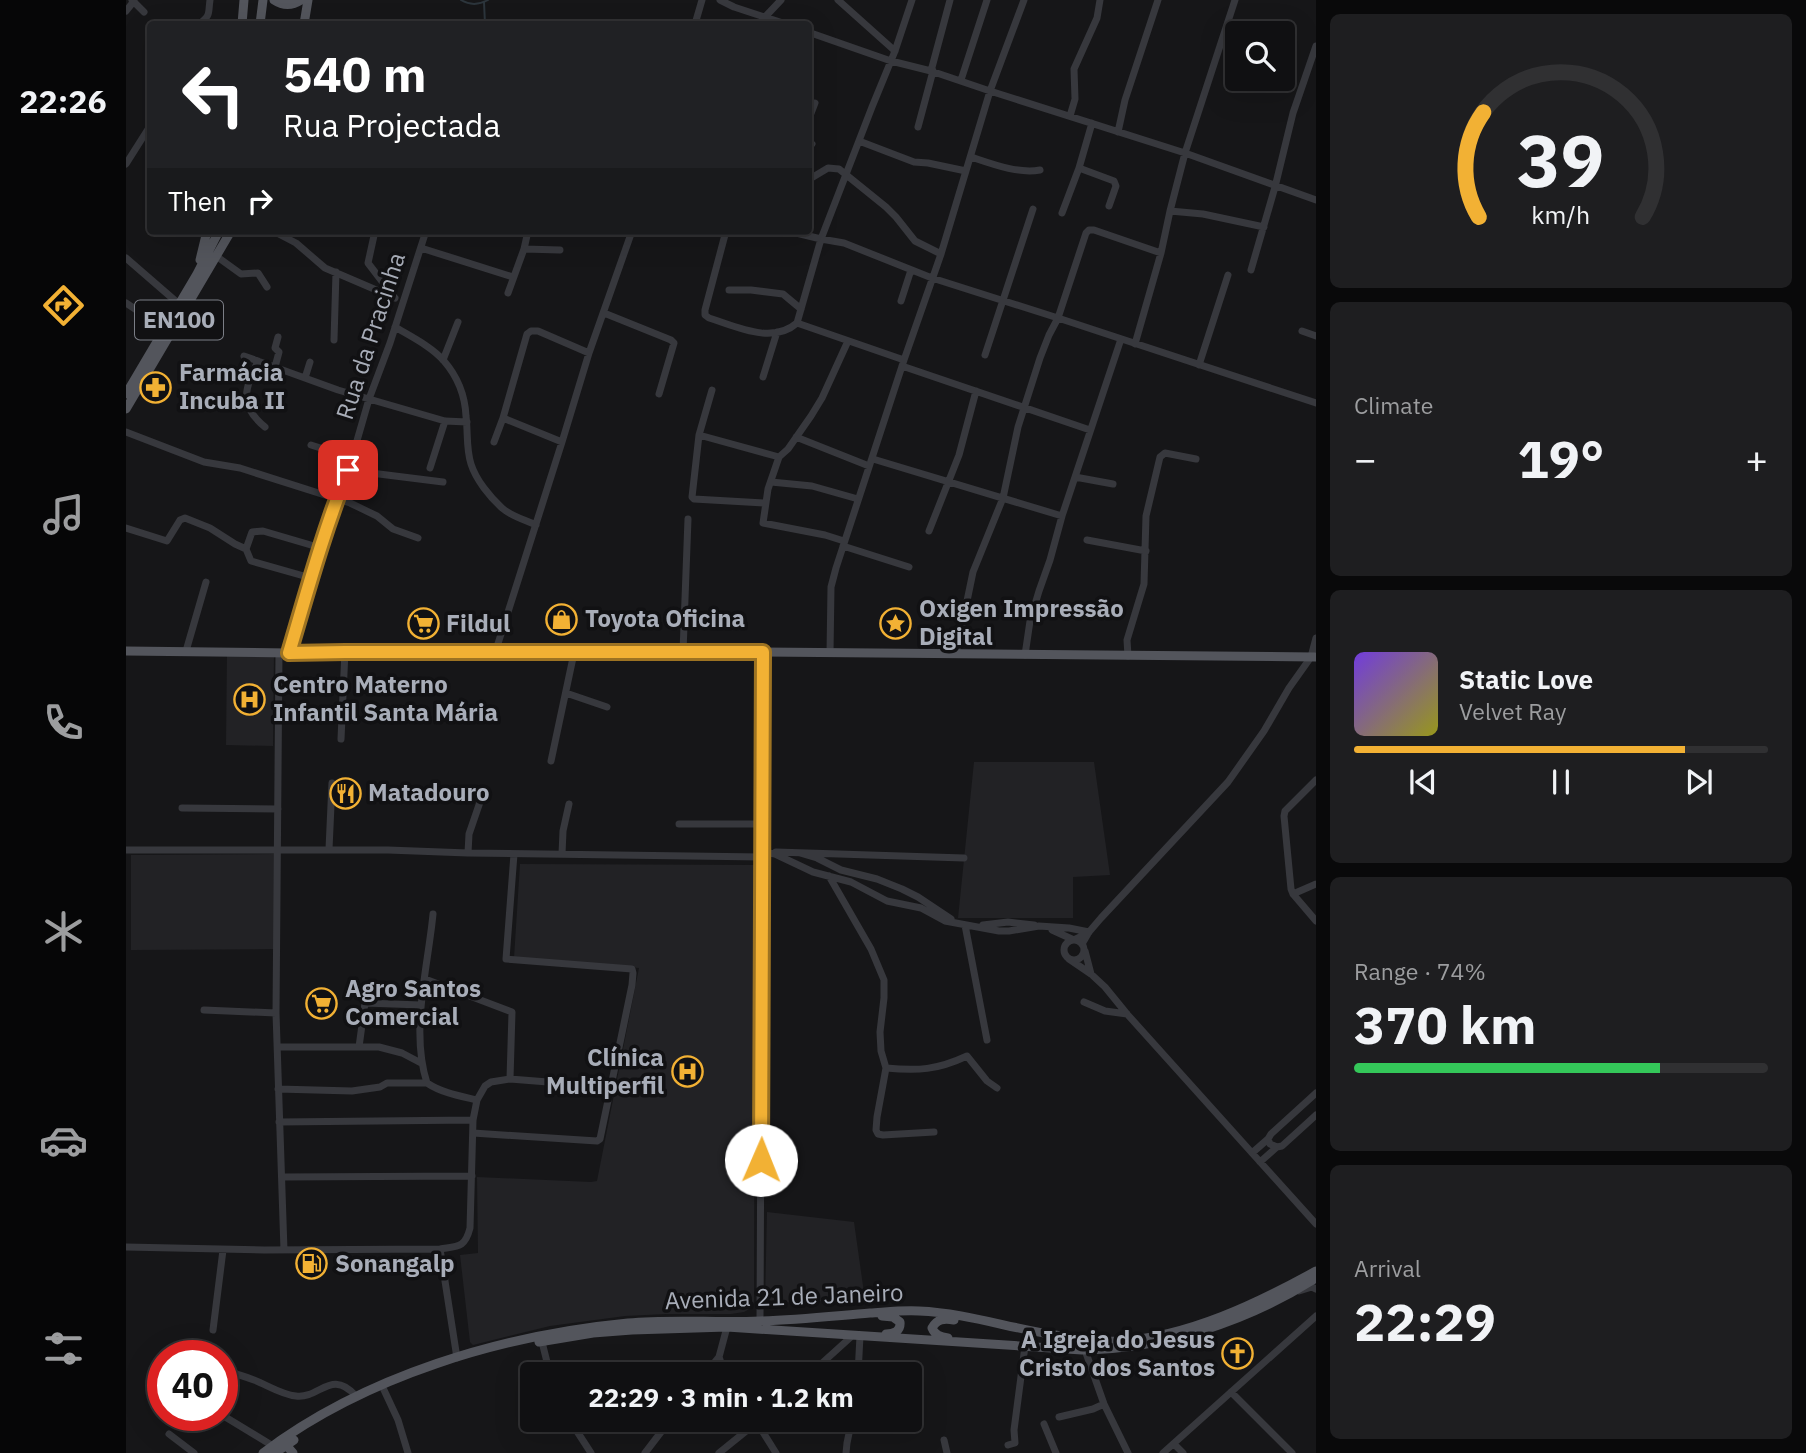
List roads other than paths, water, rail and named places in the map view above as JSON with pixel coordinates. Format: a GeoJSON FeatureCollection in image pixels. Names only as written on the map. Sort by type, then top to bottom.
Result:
{"type":"FeatureCollection","features":[{"type":"Feature","properties":{"kind":"main road"},"geometry":{"type":"LineString","coordinates":[[242,21],[244,0]]}},
{"type":"Feature","properties":{"kind":"main road"},"geometry":{"type":"LineString","coordinates":[[260,21],[263,0]]}},
{"type":"Feature","properties":{"kind":"main road"},"geometry":{"type":"LineString","coordinates":[[274,0],[286,5],[301,0]]}},
{"type":"Feature","properties":{"kind":"main road"},"geometry":{"type":"LineString","coordinates":[[304,21],[307,0]]}},
{"type":"Feature","properties":{"kind":"main road","name":"EN100"},"geometry":{"type":"LineString","coordinates":[[197,274],[206,235]]}},
{"type":"Feature","properties":{"kind":"main road","name":"EN100"},"geometry":{"type":"LineString","coordinates":[[126,394],[217,235]]}},
{"type":"Feature","properties":{"kind":"main road","name":"EN100"},"geometry":{"type":"LineString","coordinates":[[126,410],[229,235]]}},
{"type":"Feature","properties":{"kind":"main road"},"geometry":{"type":"LineString","coordinates":[[126,651],[763,652],[1313,657]]}},
{"type":"Feature","properties":{"kind":"main road","name":"Avenida 21 de Janeiro"},"geometry":{"type":"LineString","coordinates":[[274,1450],[326,1412],[372,1389],[457,1357],[584,1328],[676,1321],[760,1321],[917,1311],[965,1317],[1065,1337],[1123,1341],[1156,1336],[1245,1308],[1316,1271]]}},
{"type":"Feature","properties":{"kind":"main road","name":"Avenida 21 de Janeiro"},"geometry":{"type":"LineString","coordinates":[[264,1453],[286,1445],[329,1416],[384,1390],[443,1367],[499,1351],[593,1333],[727,1328],[1085,1350],[1148,1343],[1230,1321],[1289,1295],[1316,1278]]}},
{"type":"Feature","properties":{"kind":"main road"},"geometry":{"type":"LineString","coordinates":[[779,1330],[894,1334],[901,1325],[893,1317],[877,1315],[784,1320]]}},
{"type":"Feature","properties":{"kind":"main road"},"geometry":{"type":"LineString","coordinates":[[1018,1328],[946,1319],[935,1323],[932,1328],[934,1333],[944,1338],[1020,1346]]}},
{"type":"Feature","properties":{"kind":"main road"},"geometry":{"type":"LineString","coordinates":[[286,1445],[293,1453]]}},
{"type":"Feature","properties":{"kind":"street"},"geometry":{"type":"LineString","coordinates":[[203,21],[209,14],[210,0]]}},
{"type":"Feature","properties":{"kind":"street"},"geometry":{"type":"LineString","coordinates":[[696,21],[702,0]]}},
{"type":"Feature","properties":{"kind":"street"},"geometry":{"type":"LineString","coordinates":[[720,0],[776,21]]}},
{"type":"Feature","properties":{"kind":"street"},"geometry":{"type":"LineString","coordinates":[[765,18],[781,0]]}},
{"type":"Feature","properties":{"kind":"street"},"geometry":{"type":"LineString","coordinates":[[725,235],[705,315],[751,331],[770,334],[792,328],[797,323],[821,239],[895,51],[912,0]]}},
{"type":"Feature","properties":{"kind":"street"},"geometry":{"type":"LineString","coordinates":[[918,127],[950,0]]}},
{"type":"Feature","properties":{"kind":"street"},"geometry":{"type":"LineString","coordinates":[[961,80],[987,0]]}},
{"type":"Feature","properties":{"kind":"street"},"geometry":{"type":"LineString","coordinates":[[830,653],[831,587],[843,544],[941,254],[990,92],[1024,0]]}},
{"type":"Feature","properties":{"kind":"street"},"geometry":{"type":"LineString","coordinates":[[1070,117],[1075,99],[1074,69],[1097,18],[1100,0]]}},
{"type":"Feature","properties":{"kind":"street"},"geometry":{"type":"LineString","coordinates":[[1118,132],[1125,100],[1158,0]]}},
{"type":"Feature","properties":{"kind":"street"},"geometry":{"type":"LineString","coordinates":[[1135,344],[1161,253],[1185,153],[1235,0]]}},
{"type":"Feature","properties":{"kind":"street"},"geometry":{"type":"LineString","coordinates":[[126,11],[133,1],[144,12]]}},
{"type":"Feature","properties":{"kind":"street"},"geometry":{"type":"LineString","coordinates":[[843,2],[895,51]]}},
{"type":"Feature","properties":{"kind":"street"},"geometry":{"type":"LineString","coordinates":[[812,33],[891,61],[961,80],[990,92],[1185,153],[1316,200]]}},
{"type":"Feature","properties":{"kind":"street"},"geometry":{"type":"LineString","coordinates":[[1251,270],[1293,113],[1316,46]]}},
{"type":"Feature","properties":{"kind":"street"},"geometry":{"type":"LineString","coordinates":[[812,111],[815,103]]}},
{"type":"Feature","properties":{"kind":"street"},"geometry":{"type":"LineString","coordinates":[[1062,213],[1092,123]]}},
{"type":"Feature","properties":{"kind":"street"},"geometry":{"type":"LineString","coordinates":[[126,164],[147,131]]}},
{"type":"Feature","properties":{"kind":"street"},"geometry":{"type":"LineString","coordinates":[[859,141],[914,162],[967,171]]}},
{"type":"Feature","properties":{"kind":"street"},"geometry":{"type":"LineString","coordinates":[[971,157],[1015,169],[1040,170]]}},
{"type":"Feature","properties":{"kind":"street"},"geometry":{"type":"LineString","coordinates":[[1079,167],[1115,181],[1116,186],[1109,206]]}},
{"type":"Feature","properties":{"kind":"street"},"geometry":{"type":"LineString","coordinates":[[812,178],[828,168],[839,169],[886,207],[915,241],[941,254]]}},
{"type":"Feature","properties":{"kind":"street"},"geometry":{"type":"LineString","coordinates":[[985,355],[1032,209]]}},
{"type":"Feature","properties":{"kind":"street"},"geometry":{"type":"LineString","coordinates":[[1170,211],[1203,214],[1264,227]]}},
{"type":"Feature","properties":{"kind":"street"},"geometry":{"type":"LineString","coordinates":[[956,654],[974,572],[1003,498],[1024,408],[1044,347],[1058,318],[1083,239],[1089,230],[1094,230],[1161,253]]}},
{"type":"Feature","properties":{"kind":"street"},"geometry":{"type":"LineString","coordinates":[[281,235],[296,243],[318,263],[404,302]]}},
{"type":"Feature","properties":{"kind":"street"},"geometry":{"type":"LineString","coordinates":[[373,235],[368,263],[395,298]]}},
{"type":"Feature","properties":{"kind":"street","name":"Rua da Pracinha"},"geometry":{"type":"LineString","coordinates":[[284,1250],[276,1013],[278,809],[284,653],[348,470],[369,398],[425,235]]}},
{"type":"Feature","properties":{"kind":"street"},"geometry":{"type":"LineString","coordinates":[[508,293],[527,235]]}},
{"type":"Feature","properties":{"kind":"street"},"geometry":{"type":"LineString","coordinates":[[495,653],[589,353],[631,235]]}},
{"type":"Feature","properties":{"kind":"street"},"geometry":{"type":"LineString","coordinates":[[804,235],[844,243],[911,271],[1316,403]]}},
{"type":"Feature","properties":{"kind":"street"},"geometry":{"type":"LineString","coordinates":[[421,248],[513,277]]}},
{"type":"Feature","properties":{"kind":"street"},"geometry":{"type":"LineString","coordinates":[[524,249],[561,250]]}},
{"type":"Feature","properties":{"kind":"street"},"geometry":{"type":"LineString","coordinates":[[216,256],[241,274],[258,273],[267,287]]}},
{"type":"Feature","properties":{"kind":"street"},"geometry":{"type":"LineString","coordinates":[[126,258],[179,304]]}},
{"type":"Feature","properties":{"kind":"street"},"geometry":{"type":"LineString","coordinates":[[901,301],[911,271]]}},
{"type":"Feature","properties":{"kind":"street"},"geometry":{"type":"LineString","coordinates":[[334,340],[336,272]]}},
{"type":"Feature","properties":{"kind":"street"},"geometry":{"type":"LineString","coordinates":[[1199,365],[1228,275]]}},
{"type":"Feature","properties":{"kind":"street"},"geometry":{"type":"LineString","coordinates":[[729,290],[783,294],[801,309]]}},
{"type":"Feature","properties":{"kind":"street"},"geometry":{"type":"LineString","coordinates":[[126,303],[165,329]]}},
{"type":"Feature","properties":{"kind":"street"},"geometry":{"type":"LineString","coordinates":[[604,313],[674,343],[659,394]]}},
{"type":"Feature","properties":{"kind":"street"},"geometry":{"type":"LineString","coordinates":[[443,359],[458,322]]}},
{"type":"Feature","properties":{"kind":"street"},"geometry":{"type":"LineString","coordinates":[[797,323],[976,391],[1090,430]]}},
{"type":"Feature","properties":{"kind":"street"},"geometry":{"type":"LineString","coordinates":[[395,327],[417,339],[443,359],[461,392],[467,422],[468,450],[477,477],[502,508],[536,525]]}},
{"type":"Feature","properties":{"kind":"street"},"geometry":{"type":"LineString","coordinates":[[494,442],[527,334],[538,331],[589,353]]}},
{"type":"Feature","properties":{"kind":"street"},"geometry":{"type":"LineString","coordinates":[[1303,331],[1316,336]]}},
{"type":"Feature","properties":{"kind":"street"},"geometry":{"type":"LineString","coordinates":[[763,377],[778,332]]}},
{"type":"Feature","properties":{"kind":"street"},"geometry":{"type":"LineString","coordinates":[[275,367],[279,352],[275,348],[278,337]]}},
{"type":"Feature","properties":{"kind":"street"},"geometry":{"type":"LineString","coordinates":[[1025,654],[1030,621],[1062,516],[1121,339]]}},
{"type":"Feature","properties":{"kind":"street"},"geometry":{"type":"LineString","coordinates":[[848,341],[822,398],[788,449],[779,457],[764,503],[763,523],[825,535],[909,567]]}},
{"type":"Feature","properties":{"kind":"street"},"geometry":{"type":"LineString","coordinates":[[244,356],[444,421],[467,422]]}},
{"type":"Feature","properties":{"kind":"street"},"geometry":{"type":"LineString","coordinates":[[258,361],[246,393],[250,412],[265,427]]}},
{"type":"Feature","properties":{"kind":"street"},"geometry":{"type":"LineString","coordinates":[[305,378],[310,362]]}},
{"type":"Feature","properties":{"kind":"street"},"geometry":{"type":"LineString","coordinates":[[712,390],[699,435],[691,494],[694,499],[764,503]]}},
{"type":"Feature","properties":{"kind":"street"},"geometry":{"type":"LineString","coordinates":[[929,531],[968,426],[976,391]]}},
{"type":"Feature","properties":{"kind":"street"},"geometry":{"type":"LineString","coordinates":[[503,418],[562,442]]}},
{"type":"Feature","properties":{"kind":"street"},"geometry":{"type":"LineString","coordinates":[[430,468],[444,421]]}},
{"type":"Feature","properties":{"kind":"street"},"geometry":{"type":"LineString","coordinates":[[126,432],[204,463],[240,468],[337,498],[363,508],[393,529],[418,538]]}},
{"type":"Feature","properties":{"kind":"street"},"geometry":{"type":"LineString","coordinates":[[699,435],[779,457]]}},
{"type":"Feature","properties":{"kind":"street"},"geometry":{"type":"LineString","coordinates":[[796,437],[871,462],[1062,516]]}},
{"type":"Feature","properties":{"kind":"street"},"geometry":{"type":"LineString","coordinates":[[310,445],[352,458]]}},
{"type":"Feature","properties":{"kind":"street"},"geometry":{"type":"LineString","coordinates":[[1128,656],[1127,640],[1144,584],[1146,516],[1160,457],[1165,453],[1196,459]]}},
{"type":"Feature","properties":{"kind":"street"},"geometry":{"type":"LineString","coordinates":[[348,470],[443,482]]}},
{"type":"Feature","properties":{"kind":"street"},"geometry":{"type":"LineString","coordinates":[[1074,477],[1113,484]]}},
{"type":"Feature","properties":{"kind":"street"},"geometry":{"type":"LineString","coordinates":[[771,482],[812,486],[858,499]]}},
{"type":"Feature","properties":{"kind":"street"},"geometry":{"type":"LineString","coordinates":[[126,528],[167,541],[180,520],[185,518],[211,528],[246,549]]}},
{"type":"Feature","properties":{"kind":"street"},"geometry":{"type":"LineString","coordinates":[[683,652],[688,519]]}},
{"type":"Feature","properties":{"kind":"street"},"geometry":{"type":"LineString","coordinates":[[311,578],[251,561],[246,549],[250,535],[263,531],[321,548]]}},
{"type":"Feature","properties":{"kind":"street"},"geometry":{"type":"LineString","coordinates":[[1087,540],[1146,551]]}},
{"type":"Feature","properties":{"kind":"street"},"geometry":{"type":"LineString","coordinates":[[186,651],[206,582]]}},
{"type":"Feature","properties":{"kind":"street"},"geometry":{"type":"LineString","coordinates":[[1080,944],[1228,782],[1264,731],[1289,688],[1313,657],[1316,638]]}},
{"type":"Feature","properties":{"kind":"street"},"geometry":{"type":"LineString","coordinates":[[341,738],[345,652]]}},
{"type":"Feature","properties":{"kind":"street"},"geometry":{"type":"LineString","coordinates":[[760,1321],[763,652]]}},
{"type":"Feature","properties":{"kind":"street"},"geometry":{"type":"LineString","coordinates":[[551,761],[574,653]]}},
{"type":"Feature","properties":{"kind":"street"},"geometry":{"type":"LineString","coordinates":[[566,693],[607,707]]}},
{"type":"Feature","properties":{"kind":"street"},"geometry":{"type":"LineString","coordinates":[[1316,780],[1285,811],[1284,816],[1290,887],[1316,921]]}},
{"type":"Feature","properties":{"kind":"street"},"geometry":{"type":"LineString","coordinates":[[330,849],[332,783]]}},
{"type":"Feature","properties":{"kind":"street"},"geometry":{"type":"LineString","coordinates":[[468,853],[469,834],[480,802]]}},
{"type":"Feature","properties":{"kind":"street"},"geometry":{"type":"LineString","coordinates":[[562,855],[563,831],[569,804]]}},
{"type":"Feature","properties":{"kind":"street"},"geometry":{"type":"LineString","coordinates":[[182,808],[278,809]]}},
{"type":"Feature","properties":{"kind":"street"},"geometry":{"type":"LineString","coordinates":[[679,824],[762,824]]}},
{"type":"Feature","properties":{"kind":"street"},"geometry":{"type":"LineString","coordinates":[[126,850],[330,849],[562,855],[775,854],[813,872],[851,882],[893,903],[921,908],[945,921],[965,925],[1009,922],[1089,932]]}},
{"type":"Feature","properties":{"kind":"street"},"geometry":{"type":"LineString","coordinates":[[800,853],[841,870],[877,878],[894,885],[965,925]]}},
{"type":"Feature","properties":{"kind":"street"},"geometry":{"type":"LineString","coordinates":[[473,1133],[599,1140],[632,985],[633,969],[506,959],[513,854]]}},
{"type":"Feature","properties":{"kind":"street"},"geometry":{"type":"LineString","coordinates":[[762,854],[964,858]]}},
{"type":"Feature","properties":{"kind":"street"},"geometry":{"type":"LineString","coordinates":[[829,876],[871,949],[884,980],[880,1032],[881,1051],[886,1068],[876,1130],[883,1135],[934,1132]]}},
{"type":"Feature","properties":{"kind":"street"},"geometry":{"type":"LineString","coordinates":[[1293,894],[1316,884]]}},
{"type":"Feature","properties":{"kind":"street"},"geometry":{"type":"LineString","coordinates":[[427,1083],[421,1063],[421,1005],[433,914]]}},
{"type":"Feature","properties":{"kind":"street"},"geometry":{"type":"LineString","coordinates":[[965,925],[987,1040]]}},
{"type":"Feature","properties":{"kind":"street"},"geometry":{"type":"LineString","coordinates":[[1039,926],[1056,931],[1080,944],[1091,974]]}},
{"type":"Feature","properties":{"kind":"street"},"geometry":{"type":"LineString","coordinates":[[1080,944],[1068,942],[1065,954],[1069,959],[1091,974],[1105,988],[1316,1224]]}},
{"type":"Feature","properties":{"kind":"street"},"geometry":{"type":"LineString","coordinates":[[1069,959],[1078,959],[1083,955],[1080,944]]}},
{"type":"Feature","properties":{"kind":"street"},"geometry":{"type":"LineString","coordinates":[[425,979],[512,1012],[510,1079]]}},
{"type":"Feature","properties":{"kind":"street"},"geometry":{"type":"LineString","coordinates":[[359,1046],[367,988]]}},
{"type":"Feature","properties":{"kind":"street"},"geometry":{"type":"LineString","coordinates":[[1084,1002],[1105,1011],[1128,1014]]}},
{"type":"Feature","properties":{"kind":"street"},"geometry":{"type":"LineString","coordinates":[[365,1003],[421,1005]]}},
{"type":"Feature","properties":{"kind":"street"},"geometry":{"type":"LineString","coordinates":[[204,1010],[276,1013]]}},
{"type":"Feature","properties":{"kind":"street"},"geometry":{"type":"LineString","coordinates":[[278,1047],[379,1047],[402,1053],[421,1063]]}},
{"type":"Feature","properties":{"kind":"street"},"geometry":{"type":"LineString","coordinates":[[886,1068],[928,1069],[948,1065],[967,1056],[987,1081],[997,1088]]}},
{"type":"Feature","properties":{"kind":"street"},"geometry":{"type":"LineString","coordinates":[[126,1247],[284,1250],[440,1249],[458,1246],[464,1243],[470,1228],[473,1120],[477,1100],[485,1086],[510,1079],[611,1087]]}},
{"type":"Feature","properties":{"kind":"street"},"geometry":{"type":"LineString","coordinates":[[278,1089],[352,1091],[380,1087],[387,1083],[427,1083],[453,1095],[477,1100]]}},
{"type":"Feature","properties":{"kind":"street"},"geometry":{"type":"LineString","coordinates":[[1252,1153],[1316,1093]]}},
{"type":"Feature","properties":{"kind":"street"},"geometry":{"type":"LineString","coordinates":[[1260,1162],[1316,1115]]}},
{"type":"Feature","properties":{"kind":"street"},"geometry":{"type":"LineString","coordinates":[[279,1122],[473,1120]]}},
{"type":"Feature","properties":{"kind":"street"},"geometry":{"type":"LineString","coordinates":[[1268,1139],[1270,1144],[1277,1147]]}},
{"type":"Feature","properties":{"kind":"street"},"geometry":{"type":"LineString","coordinates":[[282,1177],[472,1176]]}},
{"type":"Feature","properties":{"kind":"street"},"geometry":{"type":"LineString","coordinates":[[440,1249],[457,1357]]}},
{"type":"Feature","properties":{"kind":"street"},"geometry":{"type":"LineString","coordinates":[[213,1330],[223,1250]]}},
{"type":"Feature","properties":{"kind":"street"},"geometry":{"type":"LineString","coordinates":[[1289,1295],[1305,1288],[1316,1289]]}},
{"type":"Feature","properties":{"kind":"street"},"geometry":{"type":"LineString","coordinates":[[1163,1453],[1315,1315]]}},
{"type":"Feature","properties":{"kind":"street"},"geometry":{"type":"LineString","coordinates":[[715,1362],[719,1357],[727,1328]]}},
{"type":"Feature","properties":{"kind":"street"},"geometry":{"type":"LineString","coordinates":[[825,1362],[856,1336]]}},
{"type":"Feature","properties":{"kind":"street"},"geometry":{"type":"LineString","coordinates":[[856,1336],[857,1362]]}},
{"type":"Feature","properties":{"kind":"street"},"geometry":{"type":"LineString","coordinates":[[542,1342],[547,1362]]}},
{"type":"Feature","properties":{"kind":"street"},"geometry":{"type":"LineString","coordinates":[[1008,1445],[1015,1443],[1020,1346]]}},
{"type":"Feature","properties":{"kind":"street"},"geometry":{"type":"LineString","coordinates":[[1085,1350],[1104,1404],[1128,1453]]}},
{"type":"Feature","properties":{"kind":"street"},"geometry":{"type":"LineString","coordinates":[[719,1357],[721,1362]]}},
{"type":"Feature","properties":{"kind":"street"},"geometry":{"type":"LineString","coordinates":[[238,1374],[294,1396],[309,1394],[322,1387],[344,1385],[356,1396]]}},
{"type":"Feature","properties":{"kind":"street"},"geometry":{"type":"LineString","coordinates":[[384,1390],[398,1420],[408,1453]]}},
{"type":"Feature","properties":{"kind":"street"},"geometry":{"type":"LineString","coordinates":[[1231,1392],[1292,1453]]}},
{"type":"Feature","properties":{"kind":"street"},"geometry":{"type":"LineString","coordinates":[[1059,1417],[1104,1404]]}},
{"type":"Feature","properties":{"kind":"street"},"geometry":{"type":"LineString","coordinates":[[1044,1424],[1056,1453]]}},
{"type":"Feature","properties":{"kind":"street"},"geometry":{"type":"LineString","coordinates":[[238,1426],[274,1450]]}},
{"type":"Feature","properties":{"kind":"street"},"geometry":{"type":"LineString","coordinates":[[577,1432],[591,1453]]}},
{"type":"Feature","properties":{"kind":"street"},"geometry":{"type":"LineString","coordinates":[[645,1453],[661,1432]]}},
{"type":"Feature","properties":{"kind":"street"},"geometry":{"type":"LineString","coordinates":[[719,1453],[744,1432]]}},
{"type":"Feature","properties":{"kind":"street"},"geometry":{"type":"LineString","coordinates":[[765,1432],[776,1453]]}},
{"type":"Feature","properties":{"kind":"street"},"geometry":{"type":"LineString","coordinates":[[846,1453],[849,1432]]}},
{"type":"Feature","properties":{"kind":"street"},"geometry":{"type":"LineString","coordinates":[[169,1434],[194,1453]]}},
{"type":"Feature","properties":{"kind":"street"},"geometry":{"type":"LineString","coordinates":[[944,1440],[947,1453]]}},
{"type":"Feature","properties":{"kind":"street"},"geometry":{"type":"LineString","coordinates":[[1174,1444],[1183,1453]]}},
{"type":"Feature","properties":{"kind":"waterway"},"geometry":{"type":"LineString","coordinates":[[461,0],[474,4],[488,0]]}},
{"type":"Feature","properties":{"kind":"waterway"},"geometry":{"type":"LineString","coordinates":[[484,2],[485,21]]}},
{"type":"Feature","properties":{"kind":"place","name":"Farmácia Incuba II"},"geometry":{"type":"Point","coordinates":[156,387]}},
{"type":"Feature","properties":{"kind":"place","name":"Toyota Oficina"},"geometry":{"type":"Point","coordinates":[562,619]}},
{"type":"Feature","properties":{"kind":"place","name":"Oxigen Impressão Digital"},"geometry":{"type":"Point","coordinates":[896,623]}},
{"type":"Feature","properties":{"kind":"place","name":"Fildul"},"geometry":{"type":"Point","coordinates":[423,624]}},
{"type":"Feature","properties":{"kind":"place","name":"Centro Materno Infantil Santa Mária"},"geometry":{"type":"Point","coordinates":[250,699]}},
{"type":"Feature","properties":{"kind":"place","name":"Matadouro"},"geometry":{"type":"Point","coordinates":[345,793]}},
{"type":"Feature","properties":{"kind":"place","name":"Agro Santos Comercial"},"geometry":{"type":"Point","coordinates":[322,1003]}},
{"type":"Feature","properties":{"kind":"place","name":"Clínica Multiperfil"},"geometry":{"type":"Point","coordinates":[687,1072]}},
{"type":"Feature","properties":{"kind":"place","name":"Sonangalp"},"geometry":{"type":"Point","coordinates":[312,1264]}},
{"type":"Feature","properties":{"kind":"place","name":"A Igreja do Jesus Cristo dos Santos"},"geometry":{"type":"Point","coordinates":[1238,1354]}}]}
